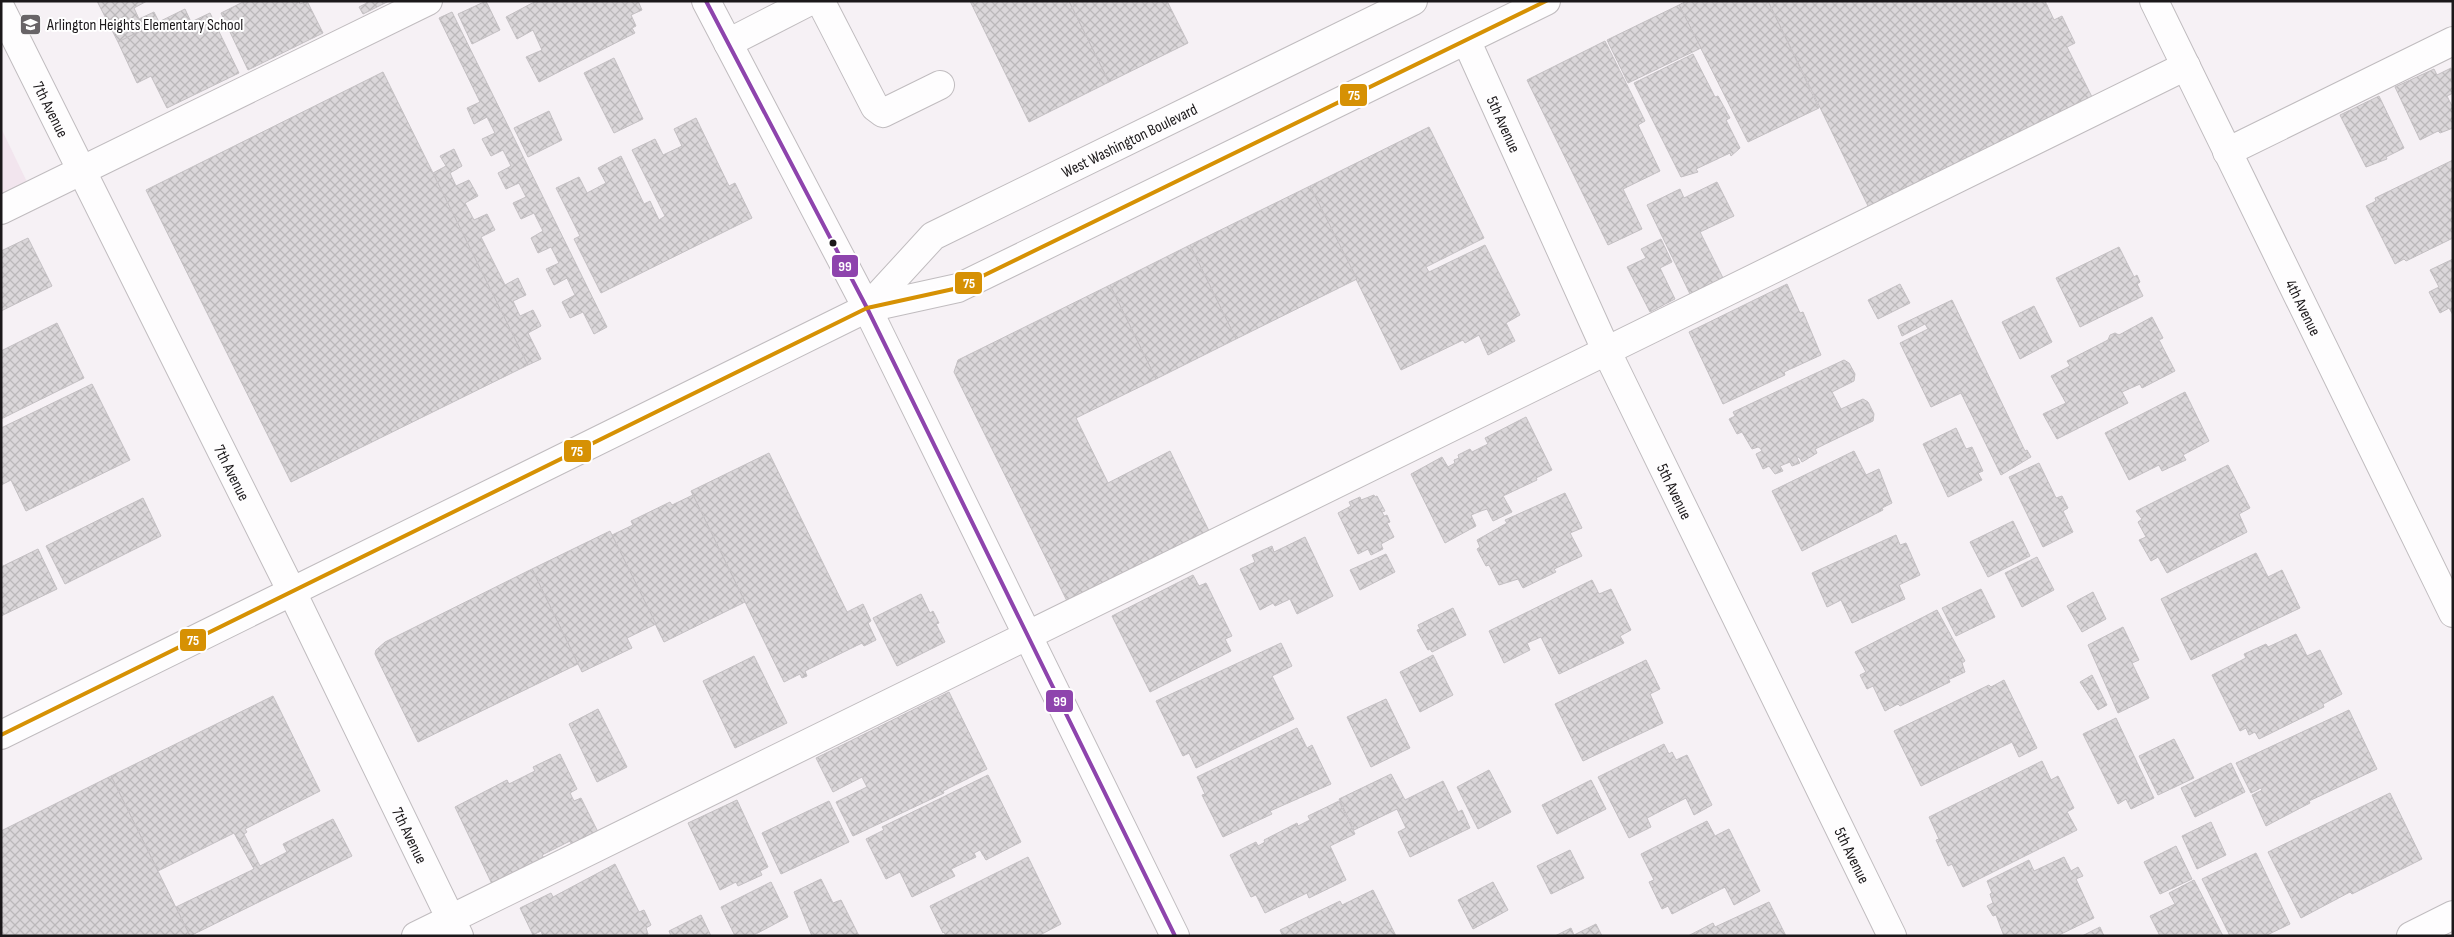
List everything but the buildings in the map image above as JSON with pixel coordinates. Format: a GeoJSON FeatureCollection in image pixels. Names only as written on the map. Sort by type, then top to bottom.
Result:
{"type":"FeatureCollection","features":[{"type":"Feature","properties":{"kind":"street"},"geometry":{"type":"LineString","coordinates":[[1,210],[428,1]]}},
{"type":"Feature","properties":{"kind":"street"},"geometry":{"type":"LineString","coordinates":[[706,1],[866,308],[1175,936]]}},
{"type":"Feature","properties":{"kind":"street"},"geometry":{"type":"LineString","coordinates":[[728,42],[810,1]]}},
{"type":"Feature","properties":{"kind":"street"},"geometry":{"type":"LineString","coordinates":[[816,1],[824,6],[875,107],[883,113],[940,85]]}},
{"type":"Feature","properties":{"kind":"street","name":"West Washington Boulevard"},"geometry":{"type":"LineString","coordinates":[[866,308],[933,236],[1413,1]]}},
{"type":"Feature","properties":{"kind":"street","name":"West Washington Boulevard"},"geometry":{"type":"LineString","coordinates":[[1,735],[866,308],[958,288],[1466,42],[1546,1]]}},
{"type":"Feature","properties":{"kind":"street","name":"4th Avenue"},"geometry":{"type":"LineString","coordinates":[[2154,1],[2453,613]]}},
{"type":"Feature","properties":{"kind":"street","name":"7th Avenue"},"geometry":{"type":"LineString","coordinates":[[1,9],[292,592],[455,927]]}},
{"type":"Feature","properties":{"kind":"street"},"geometry":{"type":"LineString","coordinates":[[2227,152],[2453,41]]}},
{"type":"Feature","properties":{"kind":"street","name":"5th Avenue"},"geometry":{"type":"LineString","coordinates":[[1466,42],[1606,350],[1892,936]]}},
{"type":"Feature","properties":{"kind":"street"},"geometry":{"type":"LineString","coordinates":[[416,936],[455,927],[1027,635],[2186,66]]}},
{"type":"Feature","properties":{"kind":"street"},"geometry":{"type":"LineString","coordinates":[[2411,936],[2453,915]]}},
{"type":"Feature","properties":{"kind":"shaded area"},"geometry":{"type":"Polygon","coordinates":[[[1,128],[28,184],[1,197],[1,128]]]}},
{"type":"Feature","properties":{"kind":"transit line","name":"99"},"geometry":{"type":"LineString","coordinates":[[706,1],[867,308],[1175,936]]}},
{"type":"Feature","properties":{"kind":"transit line","name":"75"},"geometry":{"type":"LineString","coordinates":[[1,735],[867,308],[958,288],[1546,1]]}},
{"type":"Feature","properties":{"kind":"place","name":"Arlington Heights Elementary School"},"geometry":{"type":"Point","coordinates":[31,24]}}]}
